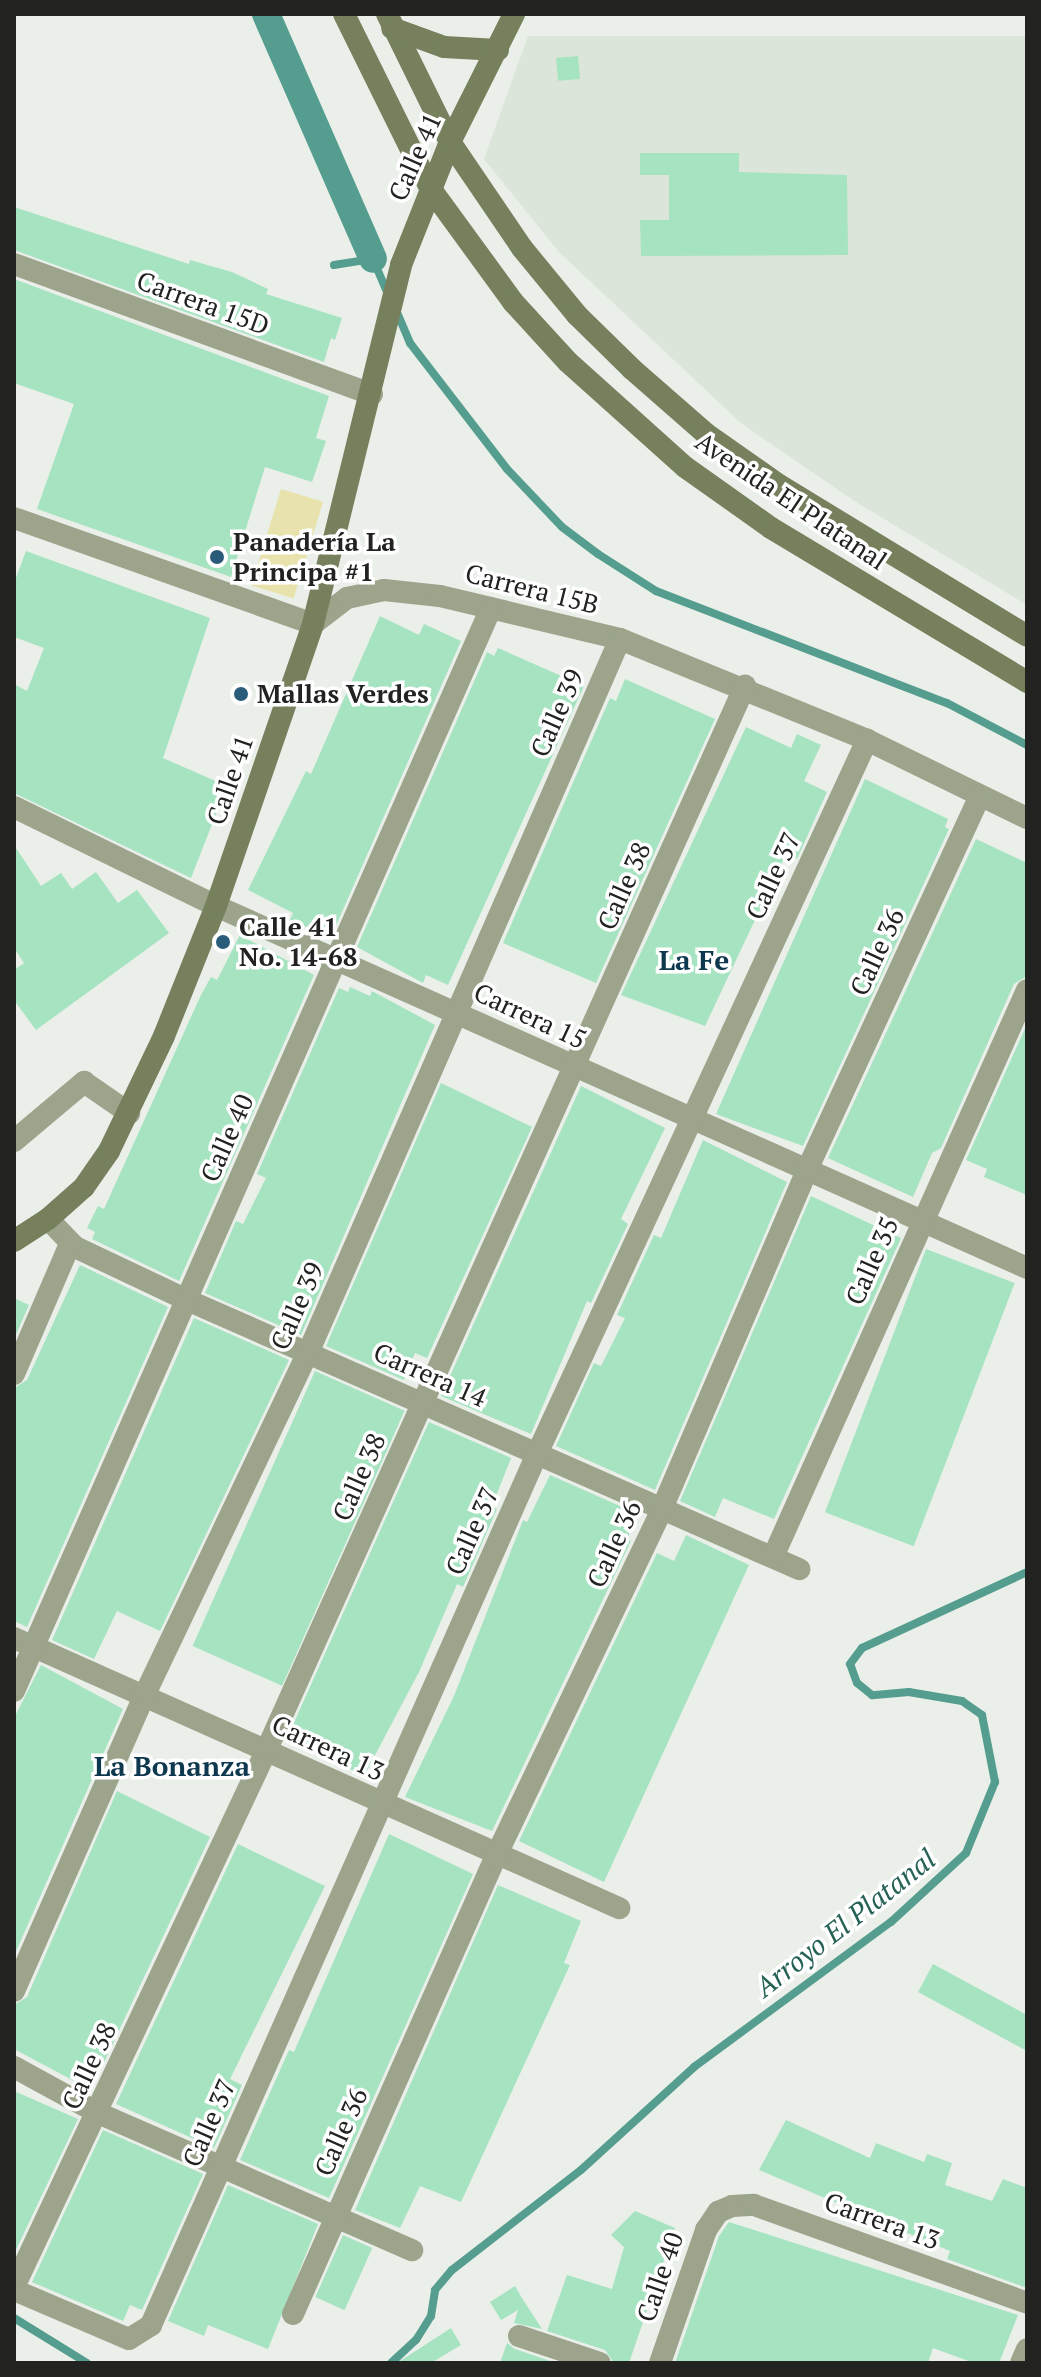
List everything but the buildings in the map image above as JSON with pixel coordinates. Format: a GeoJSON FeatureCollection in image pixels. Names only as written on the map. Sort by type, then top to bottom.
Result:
{"type":"FeatureCollection","features":[{"type":"Feature","properties":{"kind":"main road","name":"Avenida El Platanal"},"geometry":{"type":"LineString","coordinates":[[344,14],[430,188],[513,302],[579,371],[685,467],[771,528],[1027,682]]}},
{"type":"Feature","properties":{"kind":"main road","name":"Calle 41"},"geometry":{"type":"LineString","coordinates":[[14,1241],[48,1219],[84,1187],[129,1113],[216,906],[313,624],[384,350],[401,265],[450,142],[514,14]]}},
{"type":"Feature","properties":{"kind":"main road","name":"Avenida El Platanal"},"geometry":{"type":"LineString","coordinates":[[389,21],[450,142],[522,248],[577,315],[705,433],[779,485],[1027,636]]}},
{"type":"Feature","properties":{"kind":"main road"},"geometry":{"type":"LineString","coordinates":[[389,21],[444,47],[498,50]]}},
{"type":"Feature","properties":{"kind":"street","name":"Carrera 15D"},"geometry":{"type":"LineString","coordinates":[[14,264],[372,394]]}},
{"type":"Feature","properties":{"kind":"street"},"geometry":{"type":"LineString","coordinates":[[14,518],[313,624]]}},
{"type":"Feature","properties":{"kind":"street","name":"Carrera 15B"},"geometry":{"type":"LineString","coordinates":[[313,624],[347,598],[384,590],[491,608],[620,639],[745,686],[867,740],[1027,818]]}},
{"type":"Feature","properties":{"kind":"street","name":"Calle 40"},"geometry":{"type":"LineString","coordinates":[[14,1691],[24,1642],[187,1300],[491,608]]}},
{"type":"Feature","properties":{"kind":"street","name":"Calle 39"},"geometry":{"type":"LineString","coordinates":[[14,1991],[145,1694],[308,1353],[620,639]]}},
{"type":"Feature","properties":{"kind":"street","name":"Calle 38"},"geometry":{"type":"LineString","coordinates":[[14,2288],[267,1749],[745,686]]}},
{"type":"Feature","properties":{"kind":"street","name":"Calle 37"},"geometry":{"type":"LineString","coordinates":[[14,2288],[129,2339],[151,2325],[537,1454],[867,740]]}},
{"type":"Feature","properties":{"kind":"street","name":"Calle 36"},"geometry":{"type":"LineString","coordinates":[[293,2314],[333,2217],[496,1856],[661,1511],[807,1170],[980,796]]}},
{"type":"Feature","properties":{"kind":"street","name":"Carrera 15"},"geometry":{"type":"LineString","coordinates":[[14,807],[216,906],[337,958],[689,1120],[1027,1268]]}},
{"type":"Feature","properties":{"kind":"street","name":"Calle 35"},"geometry":{"type":"LineString","coordinates":[[773,1557],[920,1221],[1027,990]]}},
{"type":"Feature","properties":{"kind":"street"},"geometry":{"type":"LineString","coordinates":[[14,1141],[84,1082],[129,1113]]}},
{"type":"Feature","properties":{"kind":"street","name":"Carrera 14"},"geometry":{"type":"LineString","coordinates":[[48,1219],[70,1244],[187,1300],[425,1401],[661,1511],[799,1569]]}},
{"type":"Feature","properties":{"kind":"street"},"geometry":{"type":"LineString","coordinates":[[14,1374],[70,1244]]}},
{"type":"Feature","properties":{"kind":"street","name":"Carrera 13"},"geometry":{"type":"LineString","coordinates":[[24,1642],[267,1749],[496,1856],[619,1908]]}},
{"type":"Feature","properties":{"kind":"street"},"geometry":{"type":"LineString","coordinates":[[14,2067],[98,2113],[412,2250]]}},
{"type":"Feature","properties":{"kind":"street","name":"Carrera 13"},"geometry":{"type":"LineString","coordinates":[[718,2212],[754,2205],[1027,2303]]}},
{"type":"Feature","properties":{"kind":"street","name":"Calle 40"},"geometry":{"type":"LineString","coordinates":[[660,2363],[706,2230],[718,2212]]}},
{"type":"Feature","properties":{"kind":"street"},"geometry":{"type":"LineString","coordinates":[[519,2336],[600,2363]]}},
{"type":"Feature","properties":{"kind":"street"},"geometry":{"type":"LineString","coordinates":[[1021,2363],[1027,2349]]}},
{"type":"Feature","properties":{"kind":"shaded area"},"geometry":{"type":"Polygon","coordinates":[[[528,36],[1027,36],[1027,605],[856,502],[742,424],[559,252],[484,159],[528,36]]]}},
{"type":"Feature","properties":{"kind":"shaded area"},"geometry":{"type":"Polygon","coordinates":[[[281,489],[323,502],[294,598],[251,586],[281,489]]]}},
{"type":"Feature","properties":{"kind":"waterway"},"geometry":{"type":"LineString","coordinates":[[266,14],[373,259]]}},
{"type":"Feature","properties":{"kind":"waterway"},"geometry":{"type":"LineString","coordinates":[[334,265],[373,259],[388,294]]}},
{"type":"Feature","properties":{"kind":"waterway"},"geometry":{"type":"LineString","coordinates":[[396,310],[410,343],[507,469],[562,527],[598,554],[656,591],[947,703],[1027,745]]}},
{"type":"Feature","properties":{"kind":"waterway","name":"Arroyo El Platanal"},"geometry":{"type":"LineString","coordinates":[[391,2363],[416,2340],[431,2316],[435,2290],[452,2270],[581,2170],[694,2067],[891,1922],[966,1853],[995,1782],[982,1715],[962,1701],[909,1692],[872,1695],[857,1683],[850,1664],[862,1648],[1027,1572]]}},
{"type":"Feature","properties":{"kind":"waterway","name":"Arroyo El Platanal"},"geometry":{"type":"LineString","coordinates":[[14,2318],[87,2363]]}},
{"type":"Feature","properties":{"kind":"place","name":"Panadería La Principa #1"},"geometry":{"type":"Point","coordinates":[217,557]}},
{"type":"Feature","properties":{"kind":"place","name":"Mallas Verdes"},"geometry":{"type":"Point","coordinates":[241,694]}},
{"type":"Feature","properties":{"kind":"place","name":"Calle 41 No. 14-68"},"geometry":{"type":"Point","coordinates":[223,942]}},
{"type":"Feature","properties":{"kind":"district","name":"La Fe"},"geometry":{"type":"Point","coordinates":[694,960]}},
{"type":"Feature","properties":{"kind":"district","name":"La Bonanza"},"geometry":{"type":"Point","coordinates":[172,1766]}}]}
